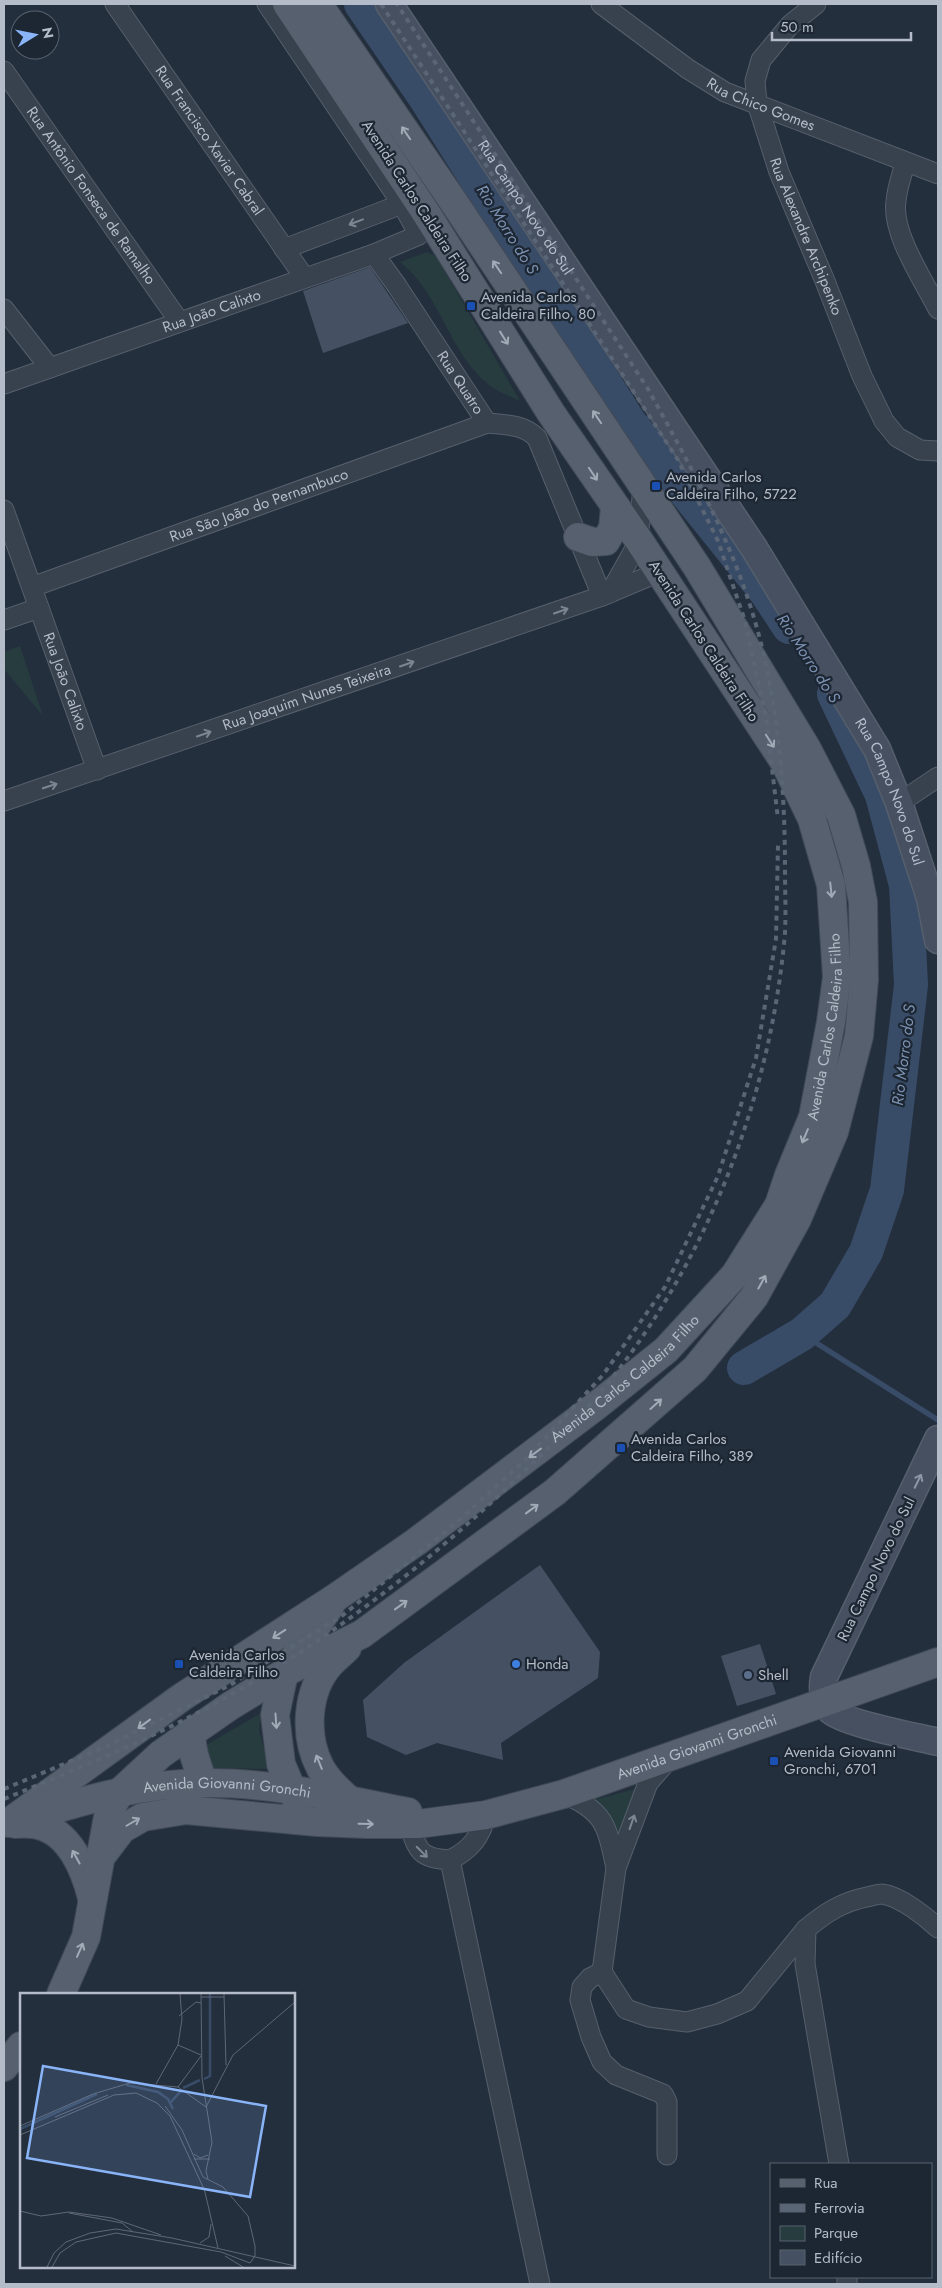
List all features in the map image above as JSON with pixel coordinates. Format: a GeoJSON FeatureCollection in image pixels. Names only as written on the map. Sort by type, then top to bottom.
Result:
{"type":"FeatureCollection","features":[{"type":"Feature","properties":{"kind":"main road","name":"Avenida Carlos Caldeira Filho"},"geometry":{"type":"LineString","coordinates":[[6,1824],[182,1697],[416,1542],[666,1350],[740,1268],[779,1204],[788,1175],[813,1116],[831,1022],[837,977],[831,885],[812,818],[785,763],[638,539],[551,412],[426,213],[287,4]]}},
{"type":"Feature","properties":{"kind":"main road","name":"Avenida Carlos Caldeira Filho"},"geometry":{"type":"LineString","coordinates":[[121,1791],[161,1754],[190,1732],[284,1673],[362,1634],[555,1492],[695,1369],[754,1297],[797,1219],[834,1132],[859,1036],[864,980],[863,902],[856,866],[841,815],[797,732],[696,567],[451,198],[318,4]]}},
{"type":"Feature","properties":{"kind":"main road"},"geometry":{"type":"LineString","coordinates":[[578,537],[592,542],[606,541],[613,528],[616,507]]}},
{"type":"Feature","properties":{"kind":"main road"},"geometry":{"type":"LineString","coordinates":[[317,1822],[302,1811],[281,1764],[275,1715],[284,1673],[334,1598]]}},
{"type":"Feature","properties":{"kind":"main road"},"geometry":{"type":"LineString","coordinates":[[348,1800],[320,1768],[313,1747],[309,1720],[318,1685],[329,1666],[362,1634]]}},
{"type":"Feature","properties":{"kind":"main road","name":"Avenida Giovanni Gronchi"},"geometry":{"type":"LineString","coordinates":[[100,1858],[122,1829],[143,1816],[186,1810],[317,1822],[408,1824],[486,1815],[564,1794],[824,1700],[938,1662]]}},
{"type":"Feature","properties":{"kind":"main road"},"geometry":{"type":"LineString","coordinates":[[190,1732],[194,1755],[203,1783]]}},
{"type":"Feature","properties":{"kind":"main road","name":"Avenida Giovanni Gronchi"},"geometry":{"type":"LineString","coordinates":[[6,1824],[90,1798],[121,1791],[203,1783],[292,1790],[454,1819]]}},
{"type":"Feature","properties":{"kind":"main road"},"geometry":{"type":"LineString","coordinates":[[61,1993],[86,1937],[109,1811],[121,1791]]}},
{"type":"Feature","properties":{"kind":"main road"},"geometry":{"type":"LineString","coordinates":[[6,1824],[39,1825],[56,1833],[66,1841],[88,1882],[93,1902]]}},
{"type":"Feature","properties":{"kind":"main road"},"geometry":{"type":"LineString","coordinates":[[4,2067],[20,2047]]}},
{"type":"Feature","properties":{"kind":"street","name":"Rua Francisco Xavier Cabral"},"geometry":{"type":"LineString","coordinates":[[115,4],[304,277]]}},
{"type":"Feature","properties":{"kind":"street"},"geometry":{"type":"LineString","coordinates":[[267,4],[402,204],[284,250]]}},
{"type":"Feature","properties":{"kind":"street","name":"Rua Campo Novo do Sul"},"geometry":{"type":"LineString","coordinates":[[389,4],[754,548],[877,749],[899,803],[930,898],[938,940]]}},
{"type":"Feature","properties":{"kind":"street","name":"Rua Chico Gomes"},"geometry":{"type":"LineString","coordinates":[[601,4],[688,69],[725,92],[741,100],[757,103],[905,163],[938,174]]}},
{"type":"Feature","properties":{"kind":"street","name":"Rua Alexandre Archipenko"},"geometry":{"type":"LineString","coordinates":[[816,4],[790,25],[761,60],[756,81],[757,103],[779,172],[825,281],[862,376],[884,421],[897,437],[920,450],[938,451]]}},
{"type":"Feature","properties":{"kind":"street","name":"Rua Antônio Fonseca de Ramalho"},"geometry":{"type":"LineString","coordinates":[[4,71],[179,322]]}},
{"type":"Feature","properties":{"kind":"street"},"geometry":{"type":"LineString","coordinates":[[905,163],[895,202],[896,218],[905,244],[938,309]]}},
{"type":"Feature","properties":{"kind":"street","name":"Rua João Calixto"},"geometry":{"type":"LineString","coordinates":[[4,384],[304,277],[374,254],[419,235],[402,204]]}},
{"type":"Feature","properties":{"kind":"street","name":"Rua Quatro"},"geometry":{"type":"LineString","coordinates":[[374,254],[487,423],[518,426],[529,430],[537,438],[578,537],[606,595]]}},
{"type":"Feature","properties":{"kind":"street"},"geometry":{"type":"LineString","coordinates":[[4,309],[50,368]]}},
{"type":"Feature","properties":{"kind":"street","name":"Rua São João do Pernambuco"},"geometry":{"type":"LineString","coordinates":[[32,588],[487,423]]}},
{"type":"Feature","properties":{"kind":"street"},"geometry":{"type":"LineString","coordinates":[[606,595],[628,561],[638,539],[643,487]]}},
{"type":"Feature","properties":{"kind":"street","name":"Rua João Calixto"},"geometry":{"type":"LineString","coordinates":[[4,510],[97,770]]}},
{"type":"Feature","properties":{"kind":"street","name":"Rua Joaquim Nunes Teixeira"},"geometry":{"type":"LineString","coordinates":[[4,802],[606,595],[659,572]]}},
{"type":"Feature","properties":{"kind":"street"},"geometry":{"type":"LineString","coordinates":[[4,620],[39,608]]}},
{"type":"Feature","properties":{"kind":"street"},"geometry":{"type":"LineString","coordinates":[[899,803],[938,777]]}},
{"type":"Feature","properties":{"kind":"street","name":"Rua Campo Novo do Sul"},"geometry":{"type":"LineString","coordinates":[[824,1700],[824,1676],[938,1439]]}},
{"type":"Feature","properties":{"kind":"street"},"geometry":{"type":"LineString","coordinates":[[824,1700],[836,1714],[886,1731],[938,1742]]}},
{"type":"Feature","properties":{"kind":"street"},"geometry":{"type":"LineString","coordinates":[[672,1756],[648,1783],[616,1868],[602,1972],[626,2009],[649,2017],[687,2022],[718,2014],[747,2001],[806,1929],[824,1914],[839,1905],[854,1900],[883,1894],[918,1909],[938,1928]]}},
{"type":"Feature","properties":{"kind":"street"},"geometry":{"type":"LineString","coordinates":[[564,1794],[580,1800],[599,1814],[610,1836],[616,1868]]}},
{"type":"Feature","properties":{"kind":"street"},"geometry":{"type":"LineString","coordinates":[[408,1824],[416,1846],[422,1853],[428,1858],[450,1860],[474,1844],[484,1825],[486,1815]]}},
{"type":"Feature","properties":{"kind":"street"},"geometry":{"type":"LineString","coordinates":[[450,1860],[540,2284]]}},
{"type":"Feature","properties":{"kind":"street"},"geometry":{"type":"LineString","coordinates":[[806,1929],[805,1964],[839,2163]]}},
{"type":"Feature","properties":{"kind":"street"},"geometry":{"type":"LineString","coordinates":[[602,1972],[590,1978],[582,1987],[580,2000],[591,2037],[602,2062],[616,2075],[663,2094],[667,2102],[667,2155]]}},
{"type":"Feature","properties":{"kind":"green space"},"geometry":{"type":"Polygon","coordinates":[[[427,252],[434,255],[440,263],[520,401],[489,385],[475,372],[464,357],[425,290],[414,275],[400,262],[427,252]]]}},
{"type":"Feature","properties":{"kind":"green space"},"geometry":{"type":"Polygon","coordinates":[[[20,646],[43,716],[4,669],[4,652],[20,646]]]}},
{"type":"Feature","properties":{"kind":"green space"},"geometry":{"type":"Polygon","coordinates":[[[261,1713],[259,1730],[269,1769],[205,1768],[201,1748],[261,1713]]]}},
{"type":"Feature","properties":{"kind":"green space"},"geometry":{"type":"Polygon","coordinates":[[[639,1788],[617,1854],[594,1800],[639,1788]]]}},
{"type":"Feature","properties":{"kind":"building"},"geometry":{"type":"Polygon","coordinates":[[[370,267],[408,323],[323,353],[303,291],[370,267]]]}},
{"type":"Feature","properties":{"kind":"building","name":"Honda"},"geometry":{"type":"Polygon","coordinates":[[[540,1565],[600,1652],[598,1678],[501,1743],[503,1760],[437,1743],[406,1755],[367,1737],[363,1700],[404,1663],[540,1565]]]}},
{"type":"Feature","properties":{"kind":"building","name":"Shell"},"geometry":{"type":"Polygon","coordinates":[[[760,1644],[776,1694],[737,1706],[721,1656],[760,1644]]]}},
{"type":"Feature","properties":{"kind":"waterway","name":"Rio Morro do S"},"geometry":{"type":"LineString","coordinates":[[361,4],[426,99],[630,423],[766,592],[789,627]]}},
{"type":"Feature","properties":{"kind":"waterway","name":"Rio Morro do S"},"geometry":{"type":"LineString","coordinates":[[744,1368],[802,1334],[835,1305],[866,1252],[887,1190],[911,985],[906,885],[882,795],[834,694]]}},
{"type":"Feature","properties":{"kind":"waterway"},"geometry":{"type":"LineString","coordinates":[[802,1334],[938,1420]]}},
{"type":"Feature","properties":{"kind":"railway"},"geometry":{"type":"LineString","coordinates":[[381,4],[678,460],[718,541],[745,621],[766,718],[778,819]]}},
{"type":"Feature","properties":{"kind":"railway"},"geometry":{"type":"LineString","coordinates":[[4,1799],[150,1737],[234,1693],[269,1672],[370,1604],[402,1579],[465,1526],[539,1457],[609,1382],[645,1333],[677,1281],[705,1227],[730,1170],[750,1112],[766,1053],[778,993],[785,933],[784,806],[782,775],[769,679],[754,618],[744,588],[721,529],[648,389],[397,4]]}},
{"type":"Feature","properties":{"kind":"railway"},"geometry":{"type":"LineString","coordinates":[[4,1789],[105,1747],[230,1685],[343,1615],[456,1523],[524,1461],[603,1375],[665,1287],[718,1176],[756,1058],[776,939],[778,844]]}},
{"type":"Feature","properties":{"kind":"place","name":"Avenida Carlos Caldeira Filho, 80"},"geometry":{"type":"Point","coordinates":[471,306]}},
{"type":"Feature","properties":{"kind":"place","name":"Avenida Carlos Caldeira Filho, 5722"},"geometry":{"type":"Point","coordinates":[656,486]}},
{"type":"Feature","properties":{"kind":"place","name":"Avenida Carlos Caldeira Filho, 389"},"geometry":{"type":"Point","coordinates":[621,1448]}},
{"type":"Feature","properties":{"kind":"place","name":"Avenida Carlos Caldeira Filho"},"geometry":{"type":"Point","coordinates":[179,1664]}},
{"type":"Feature","properties":{"kind":"place","name":"Honda"},"geometry":{"type":"Point","coordinates":[516,1664]}},
{"type":"Feature","properties":{"kind":"place","name":"Shell"},"geometry":{"type":"Point","coordinates":[748,1675]}},
{"type":"Feature","properties":{"kind":"place","name":"Avenida Giovanni Gronchi, 6701"},"geometry":{"type":"Point","coordinates":[774,1761]}}]}
